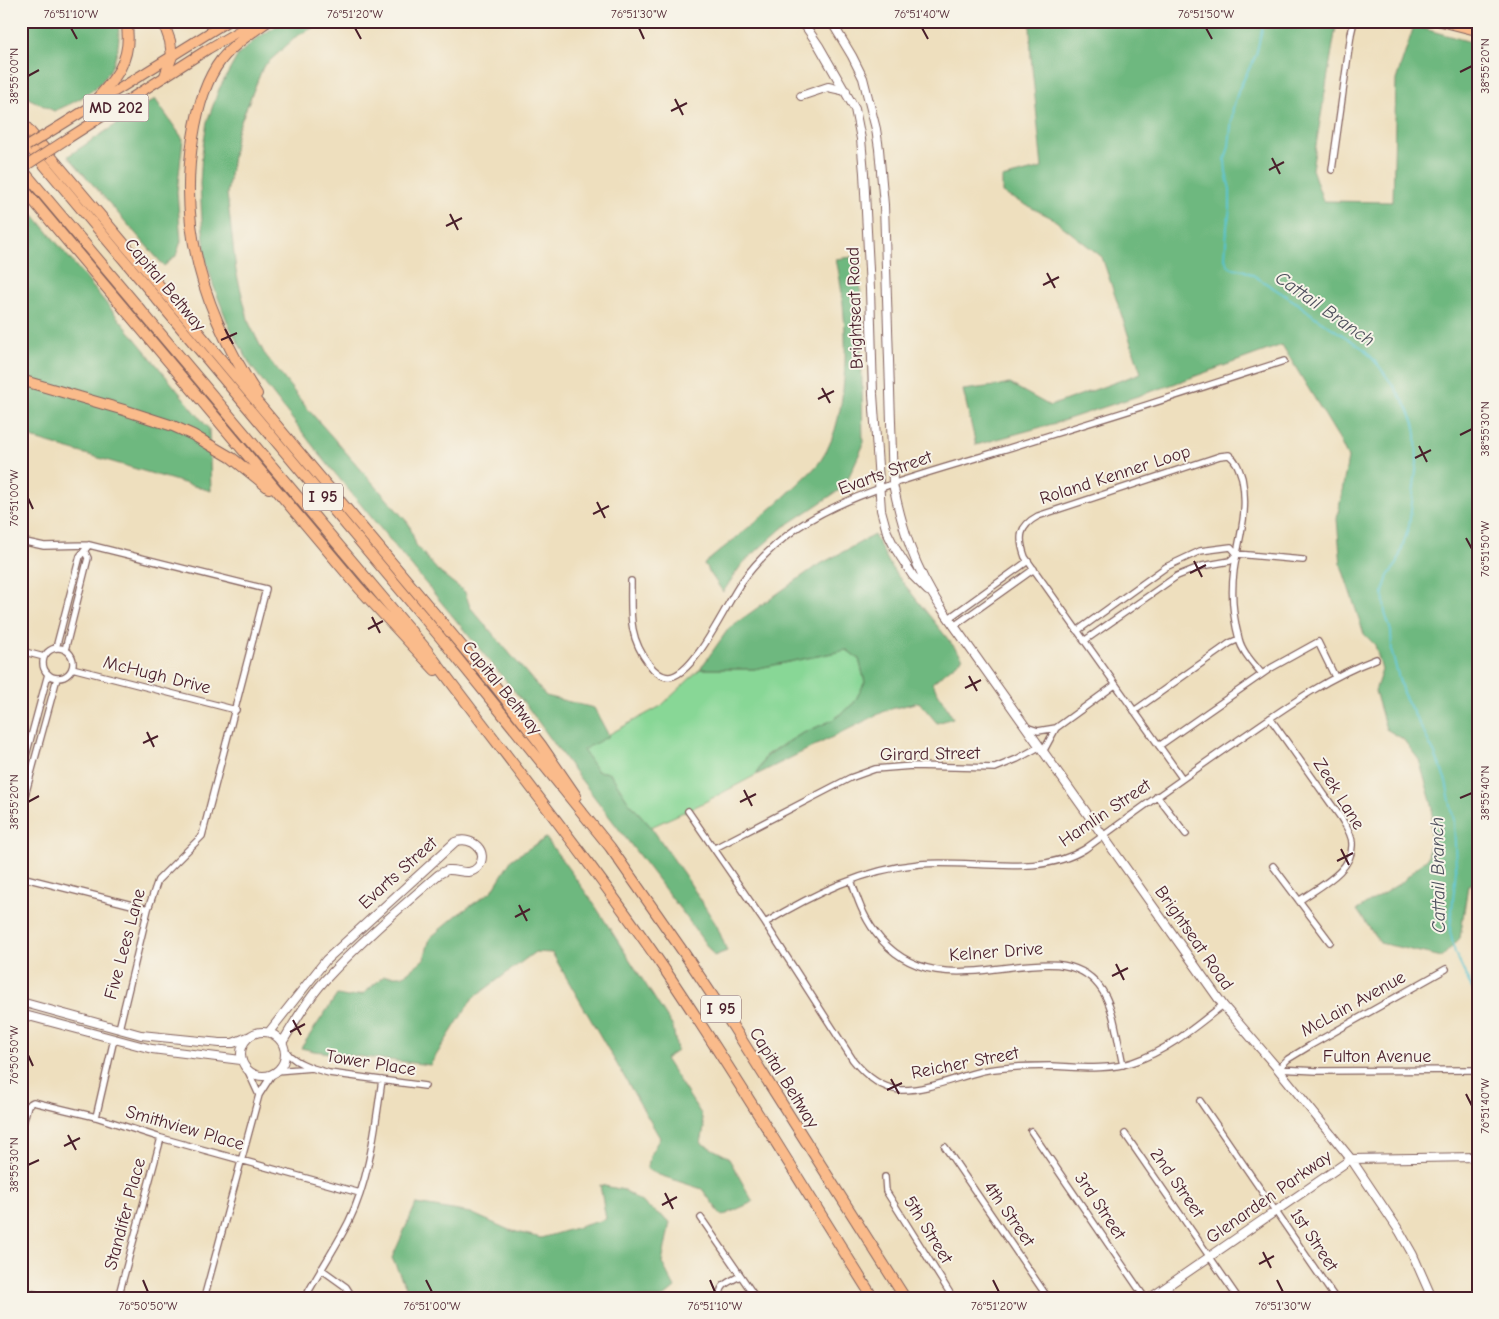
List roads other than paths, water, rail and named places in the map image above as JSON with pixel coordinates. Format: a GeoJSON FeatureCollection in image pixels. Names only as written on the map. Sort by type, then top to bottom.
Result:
{"type":"FeatureCollection","features":[{"type":"Feature","properties":{"kind":"highway"},"geometry":{"type":"LineString","coordinates":[[90,106],[109,87],[124,62],[128,36],[126,21]]}},
{"type":"Feature","properties":{"kind":"highway"},"geometry":{"type":"LineString","coordinates":[[163,21],[170,41],[172,56],[165,76]]}},
{"type":"Feature","properties":{"kind":"highway"},"geometry":{"type":"LineString","coordinates":[[268,21],[236,45],[221,61],[210,79],[197,118],[190,155],[188,180],[193,242],[198,267],[218,323],[242,370],[284,434]]}},
{"type":"Feature","properties":{"kind":"highway"},"geometry":{"type":"LineString","coordinates":[[21,122],[284,434],[536,738],[610,847]]}},
{"type":"Feature","properties":{"kind":"highway","name":"Capital Beltway"},"geometry":{"type":"LineString","coordinates":[[21,138],[440,637],[610,847],[695,969],[905,1298]]}},
{"type":"Feature","properties":{"kind":"highway","name":"Capital Beltway"},"geometry":{"type":"LineString","coordinates":[[21,168],[426,650],[561,825],[663,968],[712,1042],[873,1298]]}},
{"type":"Feature","properties":{"kind":"highway"},"geometry":{"type":"LineString","coordinates":[[21,186],[359,588],[474,714]]}},
{"type":"Feature","properties":{"kind":"highway"},"geometry":{"type":"LineString","coordinates":[[21,380],[124,410],[173,426],[193,435],[213,446],[249,471],[299,516]]}},
{"type":"Feature","properties":{"kind":"main road","name":"MD 202"},"geometry":{"type":"LineString","coordinates":[[21,150],[228,21]]}},
{"type":"Feature","properties":{"kind":"main road","name":"MD 202"},"geometry":{"type":"LineString","coordinates":[[21,168],[208,49],[256,21]]}},
{"type":"Feature","properties":{"kind":"main road"},"geometry":{"type":"LineString","coordinates":[[1439,21],[1478,31]]}},
{"type":"Feature","properties":{"kind":"street","name":"Brightseat Road"},"geometry":{"type":"LineString","coordinates":[[802,21],[819,46],[855,109],[864,163],[880,510],[891,541],[913,576],[931,593]]}},
{"type":"Feature","properties":{"kind":"street","name":"Brightseat Road"},"geometry":{"type":"LineString","coordinates":[[830,21],[852,56],[863,78],[879,148],[884,205],[893,484],[908,545],[931,593],[1223,1005],[1351,1159],[1400,1232],[1413,1255],[1432,1298]]}},
{"type":"Feature","properties":{"kind":"street"},"geometry":{"type":"LineString","coordinates":[[1332,170],[1354,21]]}},
{"type":"Feature","properties":{"kind":"street"},"geometry":{"type":"LineString","coordinates":[[801,96],[828,87],[846,91]]}},
{"type":"Feature","properties":{"kind":"street","name":"Evarts Street"},"geometry":{"type":"LineString","coordinates":[[631,581],[631,625],[637,647],[655,671],[665,676],[673,676],[685,669],[693,661],[742,582],[775,546],[798,528],[824,512],[893,484],[1284,361]]}},
{"type":"Feature","properties":{"kind":"street","name":"Roland Kenner Loop"},"geometry":{"type":"LineString","coordinates":[[1182,778],[1028,562],[1021,545],[1023,528],[1036,516],[1220,456],[1229,455],[1233,458],[1238,468],[1246,500],[1234,570],[1234,605],[1239,639],[1262,674]]}},
{"type":"Feature","properties":{"kind":"street"},"geometry":{"type":"LineString","coordinates":[[21,541],[44,546],[89,545]]}},
{"type":"Feature","properties":{"kind":"street"},"geometry":{"type":"LineString","coordinates":[[56,648],[80,556],[89,545]]}},
{"type":"Feature","properties":{"kind":"street","name":"Five Lees Lane"},"geometry":{"type":"LineString","coordinates":[[89,545],[266,589],[202,836],[158,880],[148,909],[119,1029]]}},
{"type":"Feature","properties":{"kind":"street"},"geometry":{"type":"LineString","coordinates":[[1077,631],[1166,567],[1200,551],[1231,547],[1238,554],[1303,560]]}},
{"type":"Feature","properties":{"kind":"street"},"geometry":{"type":"LineString","coordinates":[[65,650],[88,558],[85,552]]}},
{"type":"Feature","properties":{"kind":"street"},"geometry":{"type":"LineString","coordinates":[[1084,641],[1177,576],[1202,566],[1230,561],[1238,554]]}},
{"type":"Feature","properties":{"kind":"street"},"geometry":{"type":"LineString","coordinates":[[949,618],[1028,562]]}},
{"type":"Feature","properties":{"kind":"street"},"geometry":{"type":"LineString","coordinates":[[954,626],[1034,570]]}},
{"type":"Feature","properties":{"kind":"street"},"geometry":{"type":"LineString","coordinates":[[1134,711],[1230,643],[1239,639]]}},
{"type":"Feature","properties":{"kind":"street"},"geometry":{"type":"LineString","coordinates":[[1159,746],[1262,674],[1318,642],[1335,677]]}},
{"type":"Feature","properties":{"kind":"street"},"geometry":{"type":"LineString","coordinates":[[56,648],[65,650],[72,658],[72,668],[66,676],[57,678],[48,674],[43,667],[44,657],[48,651],[56,648]]}},
{"type":"Feature","properties":{"kind":"street"},"geometry":{"type":"LineString","coordinates":[[21,651],[44,657]]}},
{"type":"Feature","properties":{"kind":"street","name":"Hamlin Street"},"geometry":{"type":"LineString","coordinates":[[765,923],[820,893],[851,880],[894,868],[920,864],[1050,863],[1072,857],[1270,718],[1335,677],[1376,659]]}},
{"type":"Feature","properties":{"kind":"street","name":"McHugh Drive"},"geometry":{"type":"LineString","coordinates":[[72,668],[236,710]]}},
{"type":"Feature","properties":{"kind":"street"},"geometry":{"type":"LineString","coordinates":[[21,774],[48,674]]}},
{"type":"Feature","properties":{"kind":"street"},"geometry":{"type":"LineString","coordinates":[[21,810],[57,678]]}},
{"type":"Feature","properties":{"kind":"street"},"geometry":{"type":"LineString","coordinates":[[1041,749],[1056,728],[1115,685]]}},
{"type":"Feature","properties":{"kind":"street","name":"Zeek Lane"},"geometry":{"type":"LineString","coordinates":[[1270,718],[1341,818],[1349,831],[1352,842],[1350,857],[1341,870],[1299,901]]}},
{"type":"Feature","properties":{"kind":"street"},"geometry":{"type":"LineString","coordinates":[[1026,728],[1038,730],[1056,728]]}},
{"type":"Feature","properties":{"kind":"street","name":"Girard Street"},"geometry":{"type":"LineString","coordinates":[[715,848],[850,778],[874,769],[912,766],[995,768],[1041,749]]}},
{"type":"Feature","properties":{"kind":"street"},"geometry":{"type":"LineString","coordinates":[[1157,796],[1186,834]]}},
{"type":"Feature","properties":{"kind":"street","name":"Reicher Street"},"geometry":{"type":"LineString","coordinates":[[688,811],[765,923],[853,1060],[872,1079],[885,1086],[900,1090],[916,1088],[982,1072],[1019,1066],[1097,1068],[1123,1065],[1160,1051],[1223,1005]]}},
{"type":"Feature","properties":{"kind":"street","name":"Evarts Street"},"geometry":{"type":"LineString","coordinates":[[269,1032],[326,960],[455,842],[462,839],[468,840],[478,846],[481,860],[478,867],[465,873],[449,870],[438,875],[364,940],[313,995],[283,1046]]}},
{"type":"Feature","properties":{"kind":"street"},"geometry":{"type":"LineString","coordinates":[[1273,866],[1330,942]]}},
{"type":"Feature","properties":{"kind":"street"},"geometry":{"type":"LineString","coordinates":[[21,876],[148,909]]}},
{"type":"Feature","properties":{"kind":"street","name":"Kelner Drive"},"geometry":{"type":"LineString","coordinates":[[851,880],[863,912],[876,933],[886,944],[902,956],[919,965],[938,970],[958,972],[1052,963],[1069,965],[1086,973],[1098,985],[1107,1000],[1123,1065]]}},
{"type":"Feature","properties":{"kind":"street","name":"McLain Avenue"},"geometry":{"type":"LineString","coordinates":[[1278,1069],[1300,1051],[1446,969]]}},
{"type":"Feature","properties":{"kind":"street"},"geometry":{"type":"LineString","coordinates":[[21,1002],[141,1035],[220,1044],[233,1043],[255,1033],[269,1032],[277,1037],[283,1046],[284,1061],[266,1081],[259,1094],[204,1298]]}},
{"type":"Feature","properties":{"kind":"street"},"geometry":{"type":"LineString","coordinates":[[21,1014],[152,1049],[241,1060]]}},
{"type":"Feature","properties":{"kind":"street"},"geometry":{"type":"LineString","coordinates":[[248,1037],[241,1050],[241,1060],[259,1094]]}},
{"type":"Feature","properties":{"kind":"street"},"geometry":{"type":"LineString","coordinates":[[96,1117],[114,1039]]}},
{"type":"Feature","properties":{"kind":"street","name":"Tower Place"},"geometry":{"type":"LineString","coordinates":[[283,1046],[290,1057],[297,1062],[329,1073],[425,1086]]}},
{"type":"Feature","properties":{"kind":"street","name":"Tower Place"},"geometry":{"type":"LineString","coordinates":[[274,1072],[312,1068]]}},
{"type":"Feature","properties":{"kind":"street","name":"Fulton Avenue"},"geometry":{"type":"LineString","coordinates":[[1278,1069],[1317,1071],[1475,1070]]}},
{"type":"Feature","properties":{"kind":"street"},"geometry":{"type":"LineString","coordinates":[[248,1071],[258,1075],[274,1072]]}},
{"type":"Feature","properties":{"kind":"street"},"geometry":{"type":"LineString","coordinates":[[305,1298],[349,1221],[360,1193],[374,1137],[382,1080]]}},
{"type":"Feature","properties":{"kind":"street","name":"1st Street"},"geometry":{"type":"LineString","coordinates":[[1200,1101],[1335,1298]]}},
{"type":"Feature","properties":{"kind":"street","name":"Smithview Place"},"geometry":{"type":"LineString","coordinates":[[21,1131],[28,1105],[33,1102],[96,1117],[161,1138],[360,1193]]}},
{"type":"Feature","properties":{"kind":"street","name":"3rd Street"},"geometry":{"type":"LineString","coordinates":[[1031,1131],[1145,1298]]}},
{"type":"Feature","properties":{"kind":"street","name":"2nd Street"},"geometry":{"type":"LineString","coordinates":[[1125,1134],[1238,1298]]}},
{"type":"Feature","properties":{"kind":"street","name":"Standifer Place"},"geometry":{"type":"LineString","coordinates":[[118,1298],[161,1138]]}},
{"type":"Feature","properties":{"kind":"street","name":"4th Street"},"geometry":{"type":"LineString","coordinates":[[945,1147],[1048,1298]]}},
{"type":"Feature","properties":{"kind":"street","name":"Glenarden Parkway"},"geometry":{"type":"LineString","coordinates":[[1150,1298],[1351,1159],[1478,1157]]}},
{"type":"Feature","properties":{"kind":"street","name":"5th Street"},"geometry":{"type":"LineString","coordinates":[[885,1177],[885,1187],[889,1196],[953,1298]]}},
{"type":"Feature","properties":{"kind":"street"},"geometry":{"type":"LineString","coordinates":[[701,1218],[756,1298]]}},
{"type":"Feature","properties":{"kind":"street"},"geometry":{"type":"LineString","coordinates":[[321,1269],[346,1287],[353,1298]]}},
{"type":"Feature","properties":{"kind":"street"},"geometry":{"type":"LineString","coordinates":[[721,1298],[719,1293],[722,1287],[740,1276]]}},
{"type":"Feature","properties":{"kind":"street"},"geometry":{"type":"LineString","coordinates":[[21,1290],[33,1296],[50,1298]]}},
{"type":"Feature","properties":{"kind":"waterway","name":"Cattail Branch"},"geometry":{"type":"LineString","coordinates":[[1264,21],[1256,55],[1239,89],[1233,108],[1229,146],[1225,160],[1230,189],[1225,259],[1228,265],[1234,269],[1243,270],[1253,275],[1364,349],[1394,387],[1407,407],[1414,423],[1417,463],[1409,526],[1397,564],[1388,576],[1383,592],[1385,613],[1391,631],[1392,653],[1403,693],[1435,754],[1446,781],[1454,821],[1456,869],[1450,931],[1455,953],[1478,1001]]}}]}
